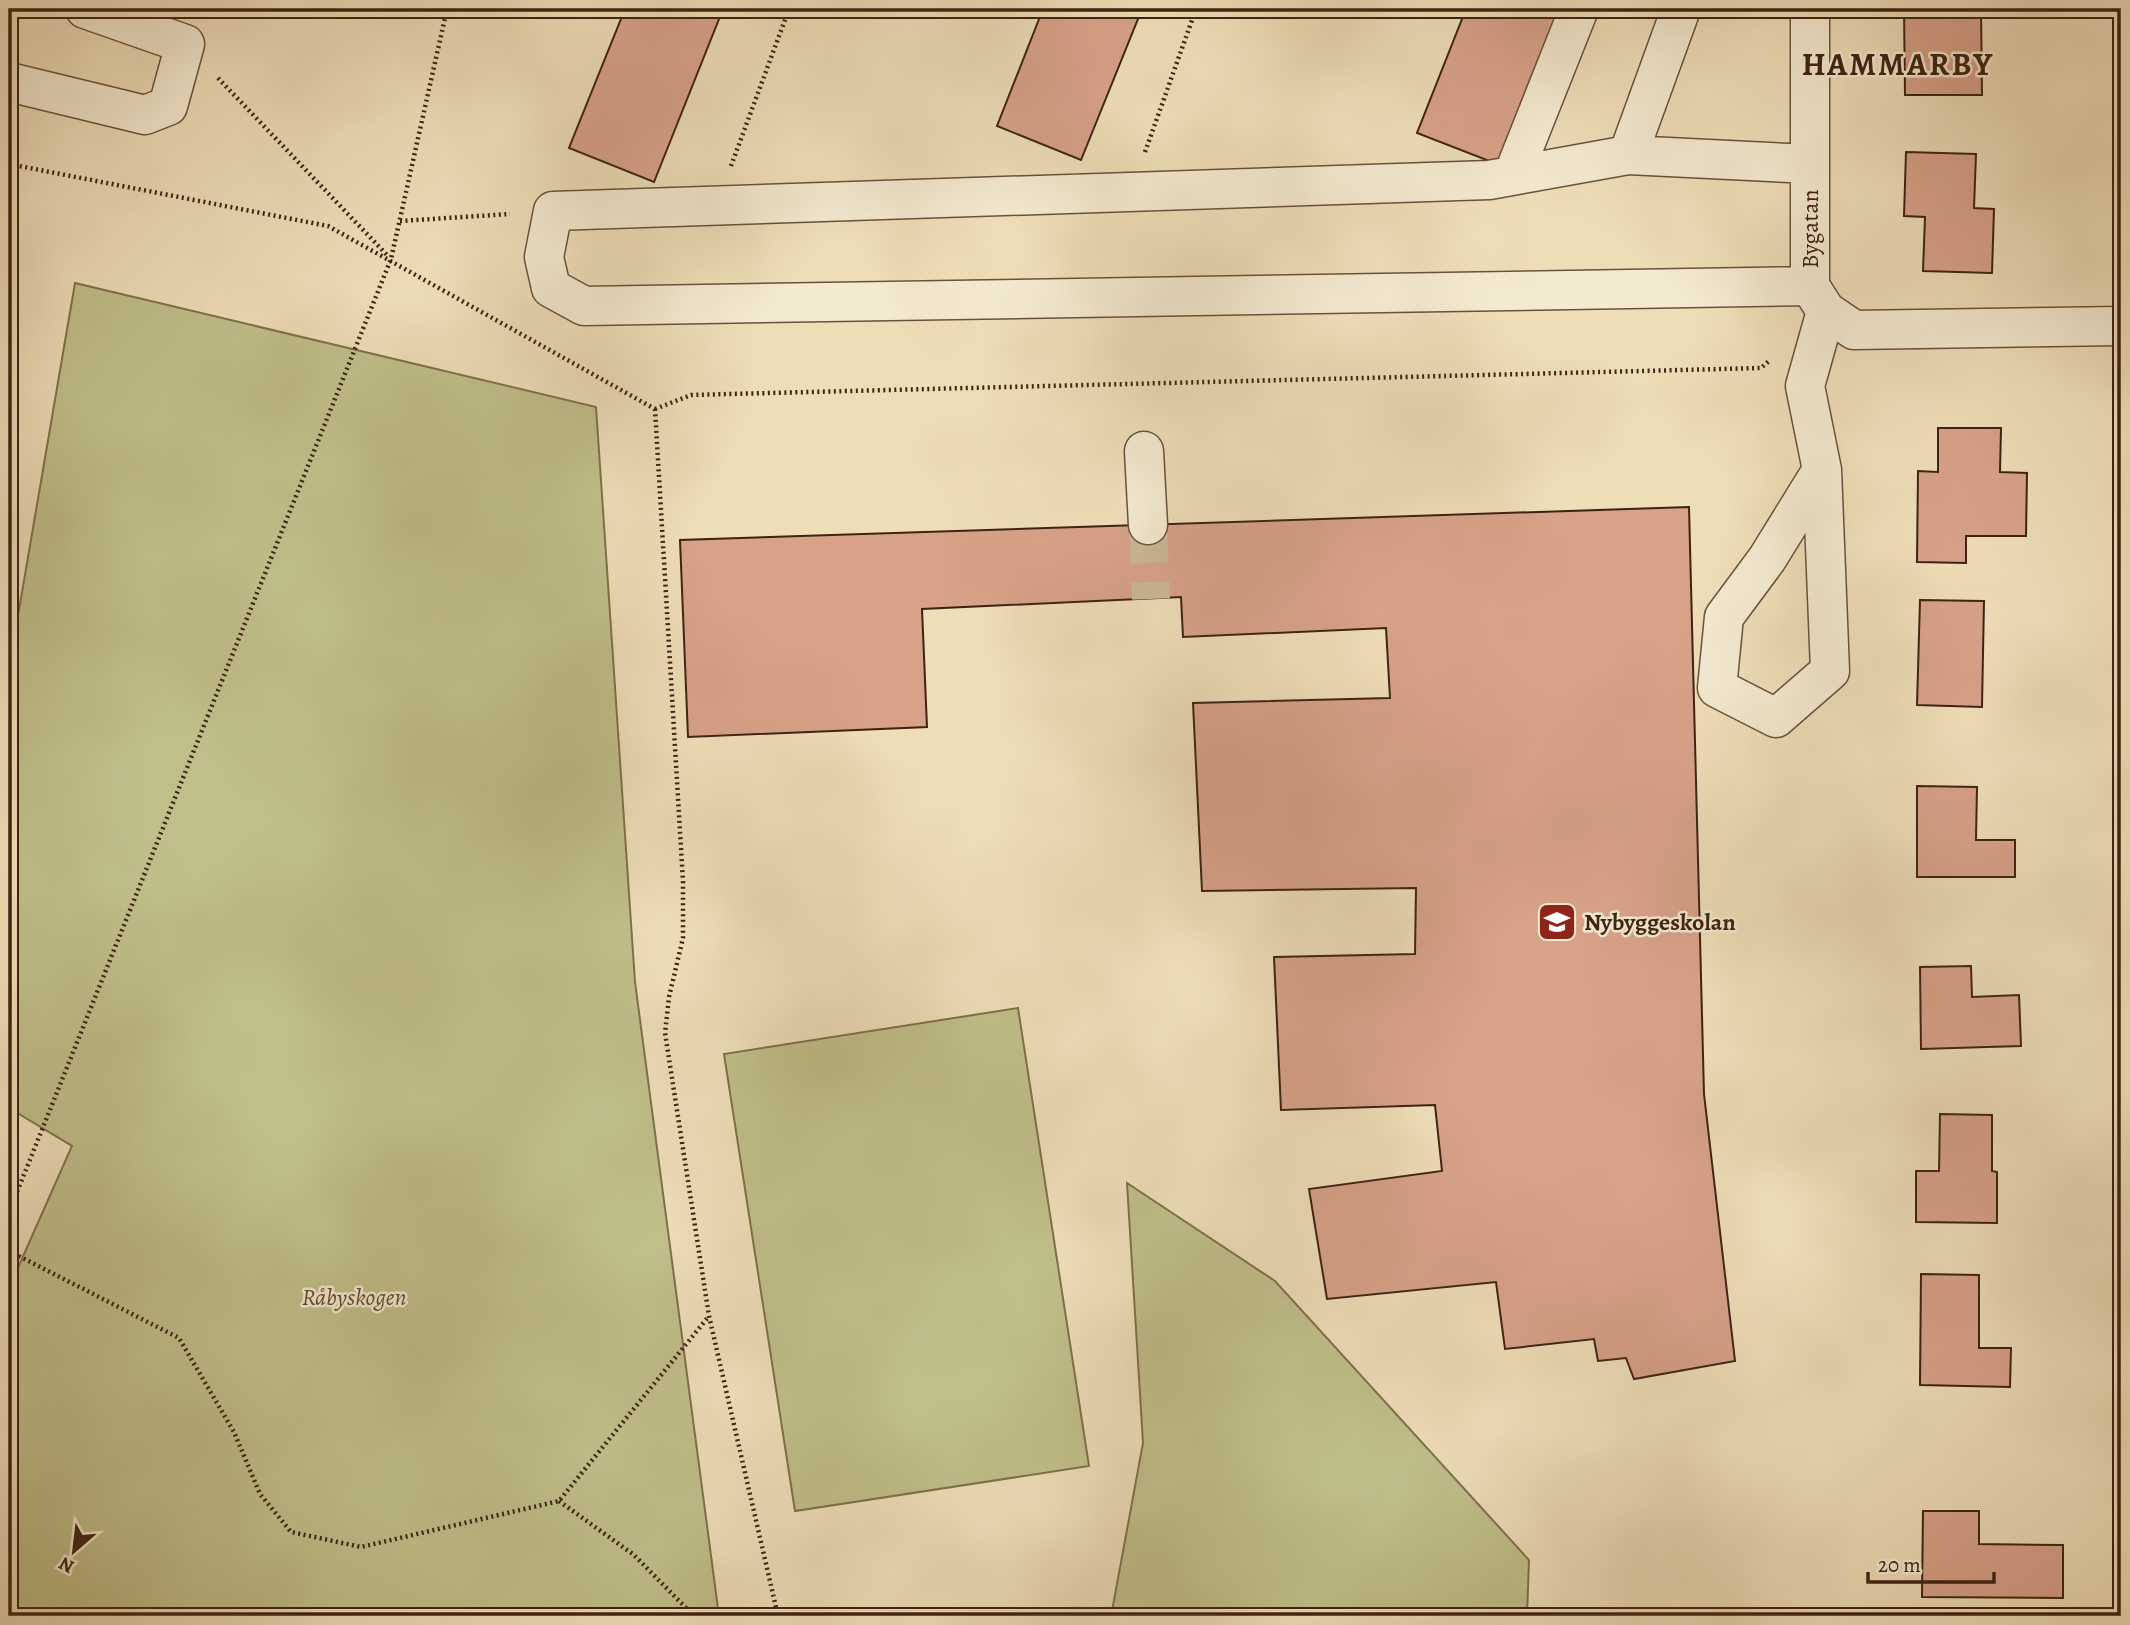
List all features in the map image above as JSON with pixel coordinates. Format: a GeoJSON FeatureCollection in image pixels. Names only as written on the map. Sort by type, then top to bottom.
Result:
{"type":"FeatureCollection","features":[{"type":"Feature","properties":{"kind":"street"},"geometry":{"type":"LineString","coordinates":[[9,82],[145,116],[168,106],[185,44],[85,9]]}},
{"type":"Feature","properties":{"kind":"street"},"geometry":{"type":"LineString","coordinates":[[1513,175],[1579,9]]}},
{"type":"Feature","properties":{"kind":"street"},"geometry":{"type":"LineString","coordinates":[[1628,155],[1681,9]]}},
{"type":"Feature","properties":{"kind":"street","name":"Bygatan"},"geometry":{"type":"LineString","coordinates":[[1810,9],[1810,164],[1818,298],[1805,386],[1822,470],[1830,671],[1776,718],[1717,688],[1724,617],[1767,559],[1822,470]]}},
{"type":"Feature","properties":{"kind":"street"},"geometry":{"type":"LineString","coordinates":[[1810,164],[1628,155],[1489,180],[553,211],[544,257],[551,288],[584,306],[1818,298],[1854,330],[2121,326]]}},
{"type":"Feature","properties":{"kind":"street"},"geometry":{"type":"LineString","coordinates":[[1144,451],[1148,525]]}},
{"type":"Feature","properties":{"kind":"path"},"geometry":{"type":"LineString","coordinates":[[9,1212],[391,259],[447,9]]}},
{"type":"Feature","properties":{"kind":"path"},"geometry":{"type":"LineString","coordinates":[[717,206],[789,9]]}},
{"type":"Feature","properties":{"kind":"path"},"geometry":{"type":"LineString","coordinates":[[1130,192],[1196,9]]}},
{"type":"Feature","properties":{"kind":"path"},"geometry":{"type":"LineString","coordinates":[[185,44],[391,259]]}},
{"type":"Feature","properties":{"kind":"path"},"geometry":{"type":"LineString","coordinates":[[9,164],[328,226],[655,409]]}},
{"type":"Feature","properties":{"kind":"path"},"geometry":{"type":"LineString","coordinates":[[400,221],[553,211]]}},
{"type":"Feature","properties":{"kind":"path"},"geometry":{"type":"LineString","coordinates":[[655,409],[691,394],[1761,368],[1770,359]]}},
{"type":"Feature","properties":{"kind":"path"},"geometry":{"type":"LineString","coordinates":[[655,409],[684,938],[669,997],[665,1032],[709,1316],[778,1616]]}},
{"type":"Feature","properties":{"kind":"path"},"geometry":{"type":"LineString","coordinates":[[9,1251],[179,1338],[234,1432],[260,1494],[291,1532],[361,1547],[559,1501],[709,1316]]}},
{"type":"Feature","properties":{"kind":"path"},"geometry":{"type":"LineString","coordinates":[[559,1501],[634,1555],[694,1616]]}},
{"type":"Feature","properties":{"kind":"green space","name":"Råbyskogen"},"geometry":{"type":"Polygon","coordinates":[[[75,283],[596,407],[635,982],[719,1616],[9,1616],[9,1288],[72,1146],[9,1108],[9,668],[75,283]]]}},
{"type":"Feature","properties":{"kind":"green space"},"geometry":{"type":"Polygon","coordinates":[[[1018,1008],[1089,1466],[795,1511],[724,1054],[1018,1008]]]}},
{"type":"Feature","properties":{"kind":"green space"},"geometry":{"type":"Polygon","coordinates":[[[1127,1183],[1275,1281],[1529,1560],[1527,1616],[1090,1616],[1112,1611],[1143,1443],[1127,1183]]]}},
{"type":"Feature","properties":{"kind":"building"},"geometry":{"type":"Polygon","coordinates":[[[625,9],[723,9],[654,182],[569,148],[625,9]]]}},
{"type":"Feature","properties":{"kind":"building"},"geometry":{"type":"Polygon","coordinates":[[[1043,9],[1142,9],[1081,160],[997,126],[1043,9]]]}},
{"type":"Feature","properties":{"kind":"building"},"geometry":{"type":"Polygon","coordinates":[[[1466,9],[1565,9],[1502,166],[1417,133],[1466,9]]]}},
{"type":"Feature","properties":{"kind":"building"},"geometry":{"type":"Polygon","coordinates":[[[1904,9],[1981,9],[1982,95],[1905,95],[1904,9]]]}},
{"type":"Feature","properties":{"kind":"building"},"geometry":{"type":"Polygon","coordinates":[[[1906,152],[1976,154],[1974,208],[1994,209],[1992,273],[1923,271],[1925,217],[1904,216],[1906,152]]]}},
{"type":"Feature","properties":{"kind":"building"},"geometry":{"type":"Polygon","coordinates":[[[1938,428],[2001,428],[2000,472],[2027,473],[2026,536],[1966,536],[1966,563],[1917,562],[1918,471],[1938,472],[1938,428]]]}},
{"type":"Feature","properties":{"kind":"building","name":"Nybyggeskolan"},"geometry":{"type":"Polygon","coordinates":[[[1689,507],[1704,1094],[1735,1361],[1634,1379],[1626,1358],[1598,1361],[1594,1339],[1505,1349],[1496,1282],[1327,1299],[1309,1189],[1442,1171],[1435,1105],[1281,1110],[1274,957],[1415,954],[1416,888],[1202,891],[1193,703],[1390,698],[1386,628],[1183,637],[1181,597],[922,609],[927,727],[688,737],[680,540],[1689,507]]]}},
{"type":"Feature","properties":{"kind":"building"},"geometry":{"type":"Polygon","coordinates":[[[1920,600],[1984,601],[1982,707],[1917,705],[1920,600]]]}},
{"type":"Feature","properties":{"kind":"building"},"geometry":{"type":"Polygon","coordinates":[[[1917,786],[1977,787],[1976,840],[2015,840],[2015,877],[1917,877],[1917,786]]]}},
{"type":"Feature","properties":{"kind":"building"},"geometry":{"type":"Polygon","coordinates":[[[1971,966],[1972,997],[2019,995],[2021,1046],[1921,1049],[1920,967],[1971,966]]]}},
{"type":"Feature","properties":{"kind":"building"},"geometry":{"type":"Polygon","coordinates":[[[1940,1114],[1992,1115],[1992,1171],[1997,1172],[1997,1223],[1916,1222],[1916,1171],[1939,1171],[1940,1114]]]}},
{"type":"Feature","properties":{"kind":"building"},"geometry":{"type":"Polygon","coordinates":[[[1921,1274],[1979,1275],[1979,1348],[2011,1348],[2010,1387],[1920,1385],[1921,1274]]]}},
{"type":"Feature","properties":{"kind":"building"},"geometry":{"type":"Polygon","coordinates":[[[1923,1511],[1979,1511],[1979,1544],[2063,1545],[2063,1598],[1922,1597],[1923,1511]]]}},
{"type":"Feature","properties":{"kind":"tunnel"},"geometry":{"type":"LineString","coordinates":[[1148,525],[1151,599]]}},
{"type":"Feature","properties":{"kind":"place","name":"Nybyggeskolan"},"geometry":{"type":"Point","coordinates":[1557,922]}},
{"type":"Feature","properties":{"kind":"district","name":"HAMMARBY"},"geometry":{"type":"Point","coordinates":[1898,64]}}]}
